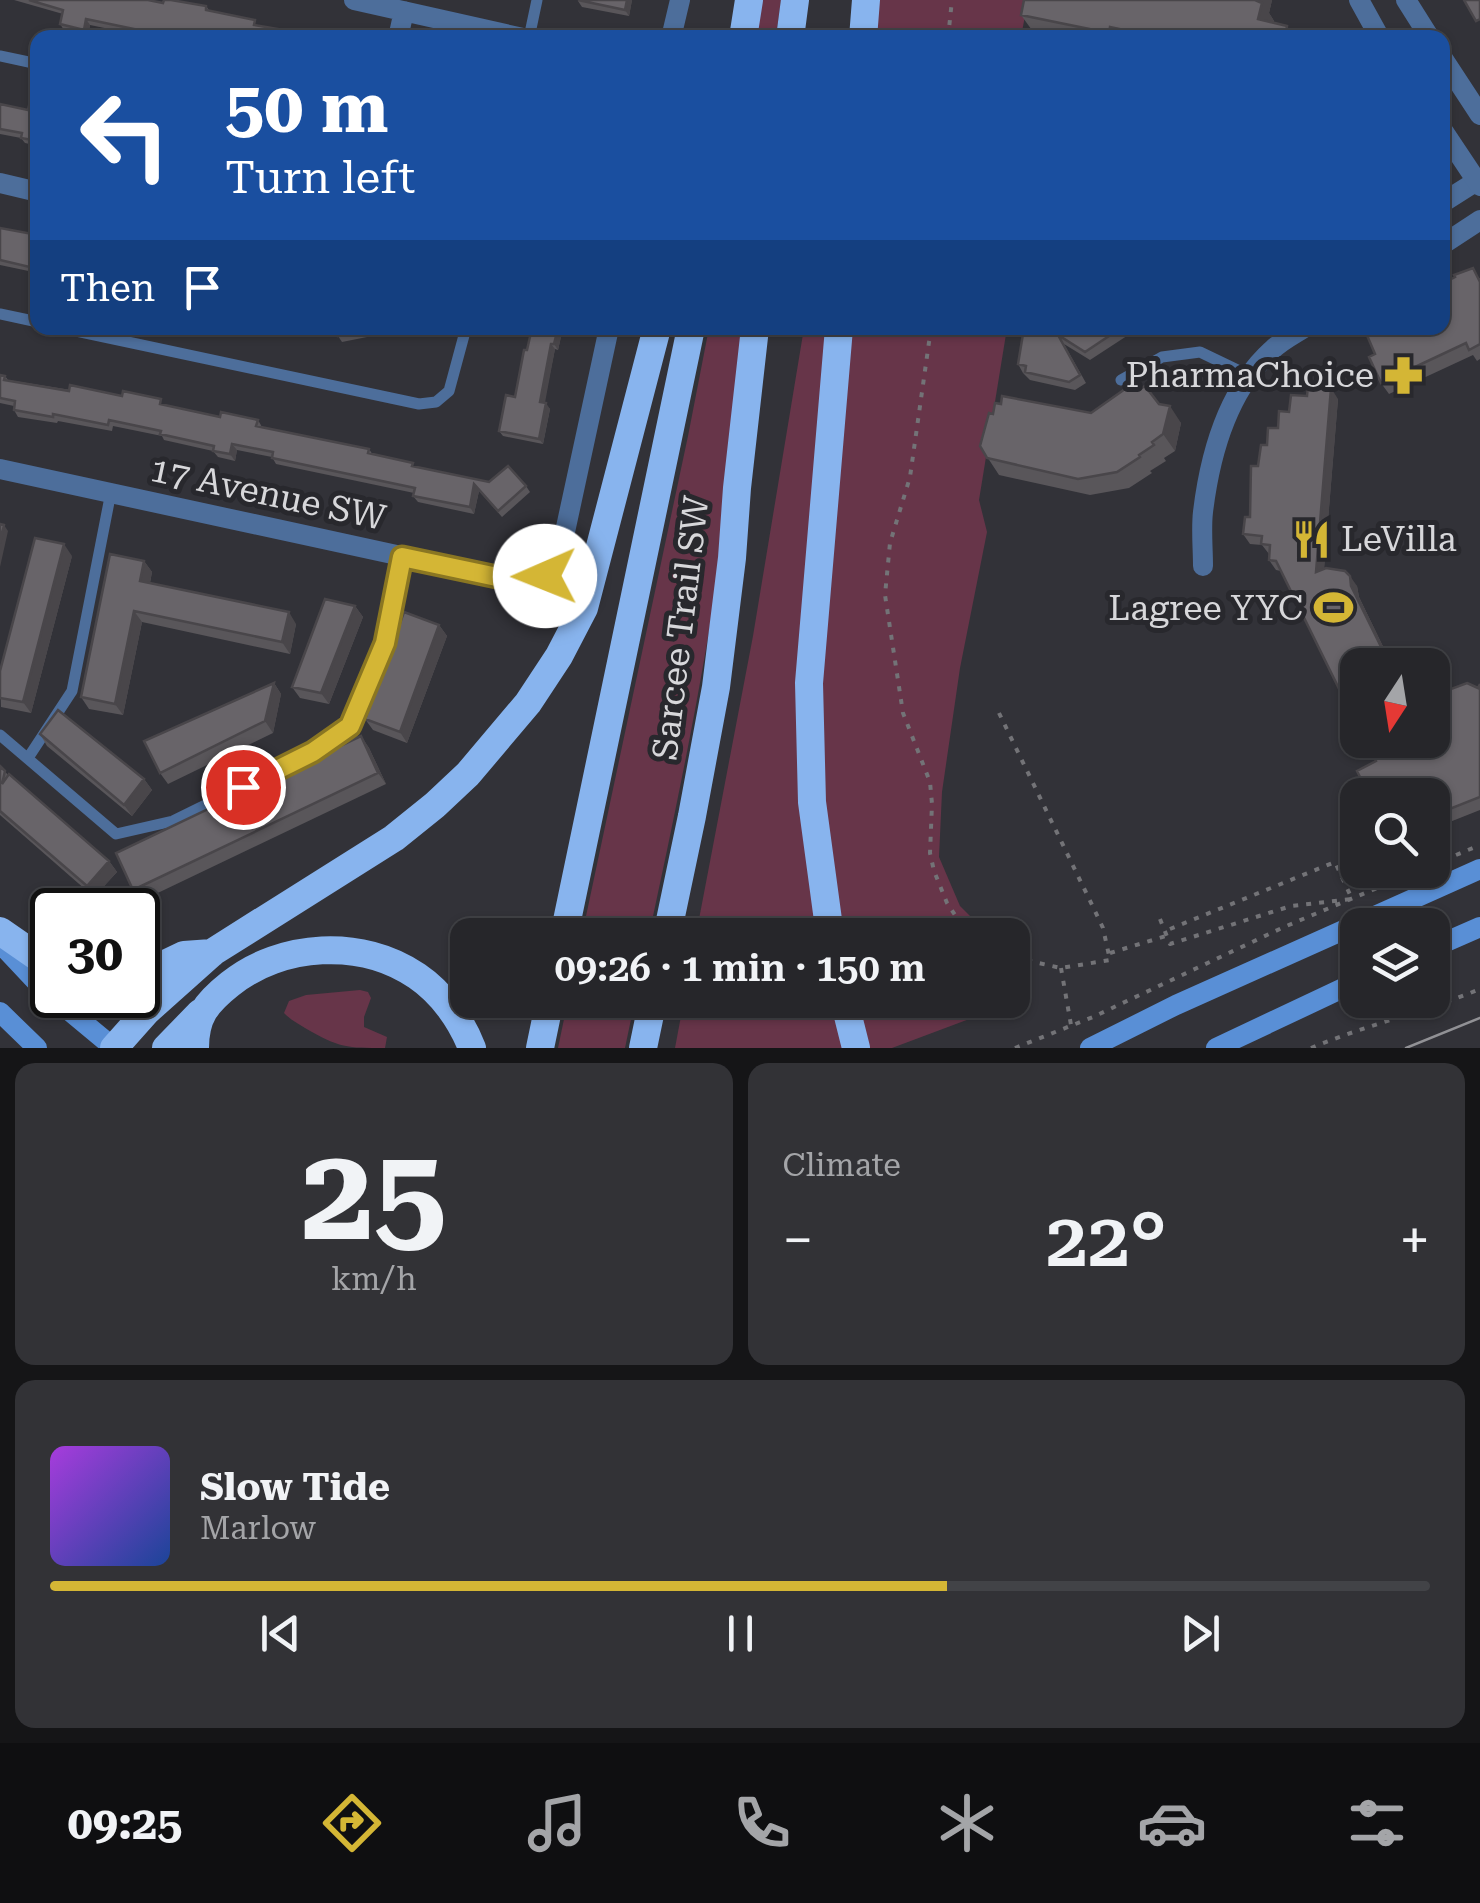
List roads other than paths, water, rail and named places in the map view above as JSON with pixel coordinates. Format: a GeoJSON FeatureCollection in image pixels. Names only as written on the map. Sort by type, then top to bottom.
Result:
{"type":"FeatureCollection","features":[{"type":"Feature","properties":{"kind":"highway"},"geometry":{"type":"LineString","coordinates":[[744,30],[750,0]]}},
{"type":"Feature","properties":{"kind":"highway"},"geometry":{"type":"LineString","coordinates":[[791,30],[795,0]]}},
{"type":"Feature","properties":{"kind":"highway"},"geometry":{"type":"LineString","coordinates":[[864,30],[866,0]]}},
{"type":"Feature","properties":{"kind":"highway"},"geometry":{"type":"LineString","coordinates":[[114,1048],[147,1010],[214,952],[394,838],[468,774],[528,703],[584,608],[654,335]]}},
{"type":"Feature","properties":{"kind":"highway","name":"Sarcee Trail SW"},"geometry":{"type":"LineString","coordinates":[[568,918],[691,335]]}},
{"type":"Feature","properties":{"kind":"highway","name":"Sarcee Trail SW"},"geometry":{"type":"LineString","coordinates":[[671,918],[716,687],[755,335]]}},
{"type":"Feature","properties":{"kind":"highway"},"geometry":{"type":"LineString","coordinates":[[828,918],[812,802],[809,683],[838,335]]}},
{"type":"Feature","properties":{"kind":"highway"},"geometry":{"type":"LineString","coordinates":[[0,931],[30,952]]}},
{"type":"Feature","properties":{"kind":"highway"},"geometry":{"type":"LineString","coordinates":[[166,1048],[241,976],[258,966],[298,953],[340,950],[388,962],[416,975],[442,997],[458,1018],[472,1048]]}},
{"type":"Feature","properties":{"kind":"highway"},"geometry":{"type":"LineString","coordinates":[[160,967],[184,956],[214,952]]}},
{"type":"Feature","properties":{"kind":"highway"},"geometry":{"type":"LineString","coordinates":[[195,1048],[202,1011]]}},
{"type":"Feature","properties":{"kind":"highway"},"geometry":{"type":"LineString","coordinates":[[540,1048],[546,1018]]}},
{"type":"Feature","properties":{"kind":"highway"},"geometry":{"type":"LineString","coordinates":[[643,1048],[649,1018]]}},
{"type":"Feature","properties":{"kind":"highway"},"geometry":{"type":"LineString","coordinates":[[850,1023],[870,1048]]}},
{"type":"Feature","properties":{"kind":"main road"},"geometry":{"type":"LineString","coordinates":[[1090,1048],[1176,1004],[1480,869]]}},
{"type":"Feature","properties":{"kind":"main road"},"geometry":{"type":"LineString","coordinates":[[1450,940],[1480,927]]}},
{"type":"Feature","properties":{"kind":"main road"},"geometry":{"type":"LineString","coordinates":[[0,943],[43,988],[114,1048]]}},
{"type":"Feature","properties":{"kind":"main road"},"geometry":{"type":"LineString","coordinates":[[1216,1048],[1340,989]]}},
{"type":"Feature","properties":{"kind":"main road"},"geometry":{"type":"LineString","coordinates":[[0,1012],[36,1048]]}},
{"type":"Feature","properties":{"kind":"street"},"geometry":{"type":"LineString","coordinates":[[354,0],[490,30]]}},
{"type":"Feature","properties":{"kind":"street"},"geometry":{"type":"LineString","coordinates":[[673,30],[680,0]]}},
{"type":"Feature","properties":{"kind":"street"},"geometry":{"type":"LineString","coordinates":[[1359,0],[1376,30]]}},
{"type":"Feature","properties":{"kind":"street"},"geometry":{"type":"LineString","coordinates":[[1406,0],[1425,30]]}},
{"type":"Feature","properties":{"kind":"street"},"geometry":{"type":"LineString","coordinates":[[400,30],[404,11]]}},
{"type":"Feature","properties":{"kind":"street"},"geometry":{"type":"LineString","coordinates":[[1450,69],[1480,115]]}},
{"type":"Feature","properties":{"kind":"street"},"geometry":{"type":"LineString","coordinates":[[1450,140],[1479,182],[1450,198]]}},
{"type":"Feature","properties":{"kind":"street"},"geometry":{"type":"LineString","coordinates":[[0,183],[30,190]]}},
{"type":"Feature","properties":{"kind":"street"},"geometry":{"type":"LineString","coordinates":[[1450,241],[1480,220]]}},
{"type":"Feature","properties":{"kind":"street","name":"17 Avenue SW"},"geometry":{"type":"LineString","coordinates":[[0,469],[521,582],[545,576],[560,555],[607,335]]}},
{"type":"Feature","properties":{"kind":"street"},"geometry":{"type":"LineString","coordinates":[[1202,566],[1202,516],[1210,470],[1227,415],[1250,376],[1273,349],[1294,335]]}},
{"type":"Feature","properties":{"kind":"lane"},"geometry":{"type":"LineString","coordinates":[[529,30],[538,0]]}},
{"type":"Feature","properties":{"kind":"lane"},"geometry":{"type":"LineString","coordinates":[[0,56],[30,62]]}},
{"type":"Feature","properties":{"kind":"lane"},"geometry":{"type":"LineString","coordinates":[[0,314],[30,320]]}},
{"type":"Feature","properties":{"kind":"lane"},"geometry":{"type":"LineString","coordinates":[[95,335],[419,404],[436,402],[449,391],[464,335]]}},
{"type":"Feature","properties":{"kind":"lane"},"geometry":{"type":"LineString","coordinates":[[1121,380],[1162,357],[1200,352],[1250,376]]}},
{"type":"Feature","properties":{"kind":"lane"},"geometry":{"type":"LineString","coordinates":[[28,758],[72,691],[111,492]]}},
{"type":"Feature","properties":{"kind":"lane"},"geometry":{"type":"LineString","coordinates":[[0,735],[116,834],[173,822],[313,752],[350,726],[385,643],[402,557]]}},
{"type":"Feature","properties":{"kind":"tram line"},"geometry":{"type":"LineString","coordinates":[[1406,1048],[1480,1018]]}},
{"type":"Feature","properties":{"kind":"place","name":"PharmaChoice"},"geometry":{"type":"Point","coordinates":[1404,375]}},
{"type":"Feature","properties":{"kind":"place","name":"LeVilla"},"geometry":{"type":"Point","coordinates":[1311,539]}},
{"type":"Feature","properties":{"kind":"place","name":"Lagree YYC"},"geometry":{"type":"Point","coordinates":[1333,608]}}]}
